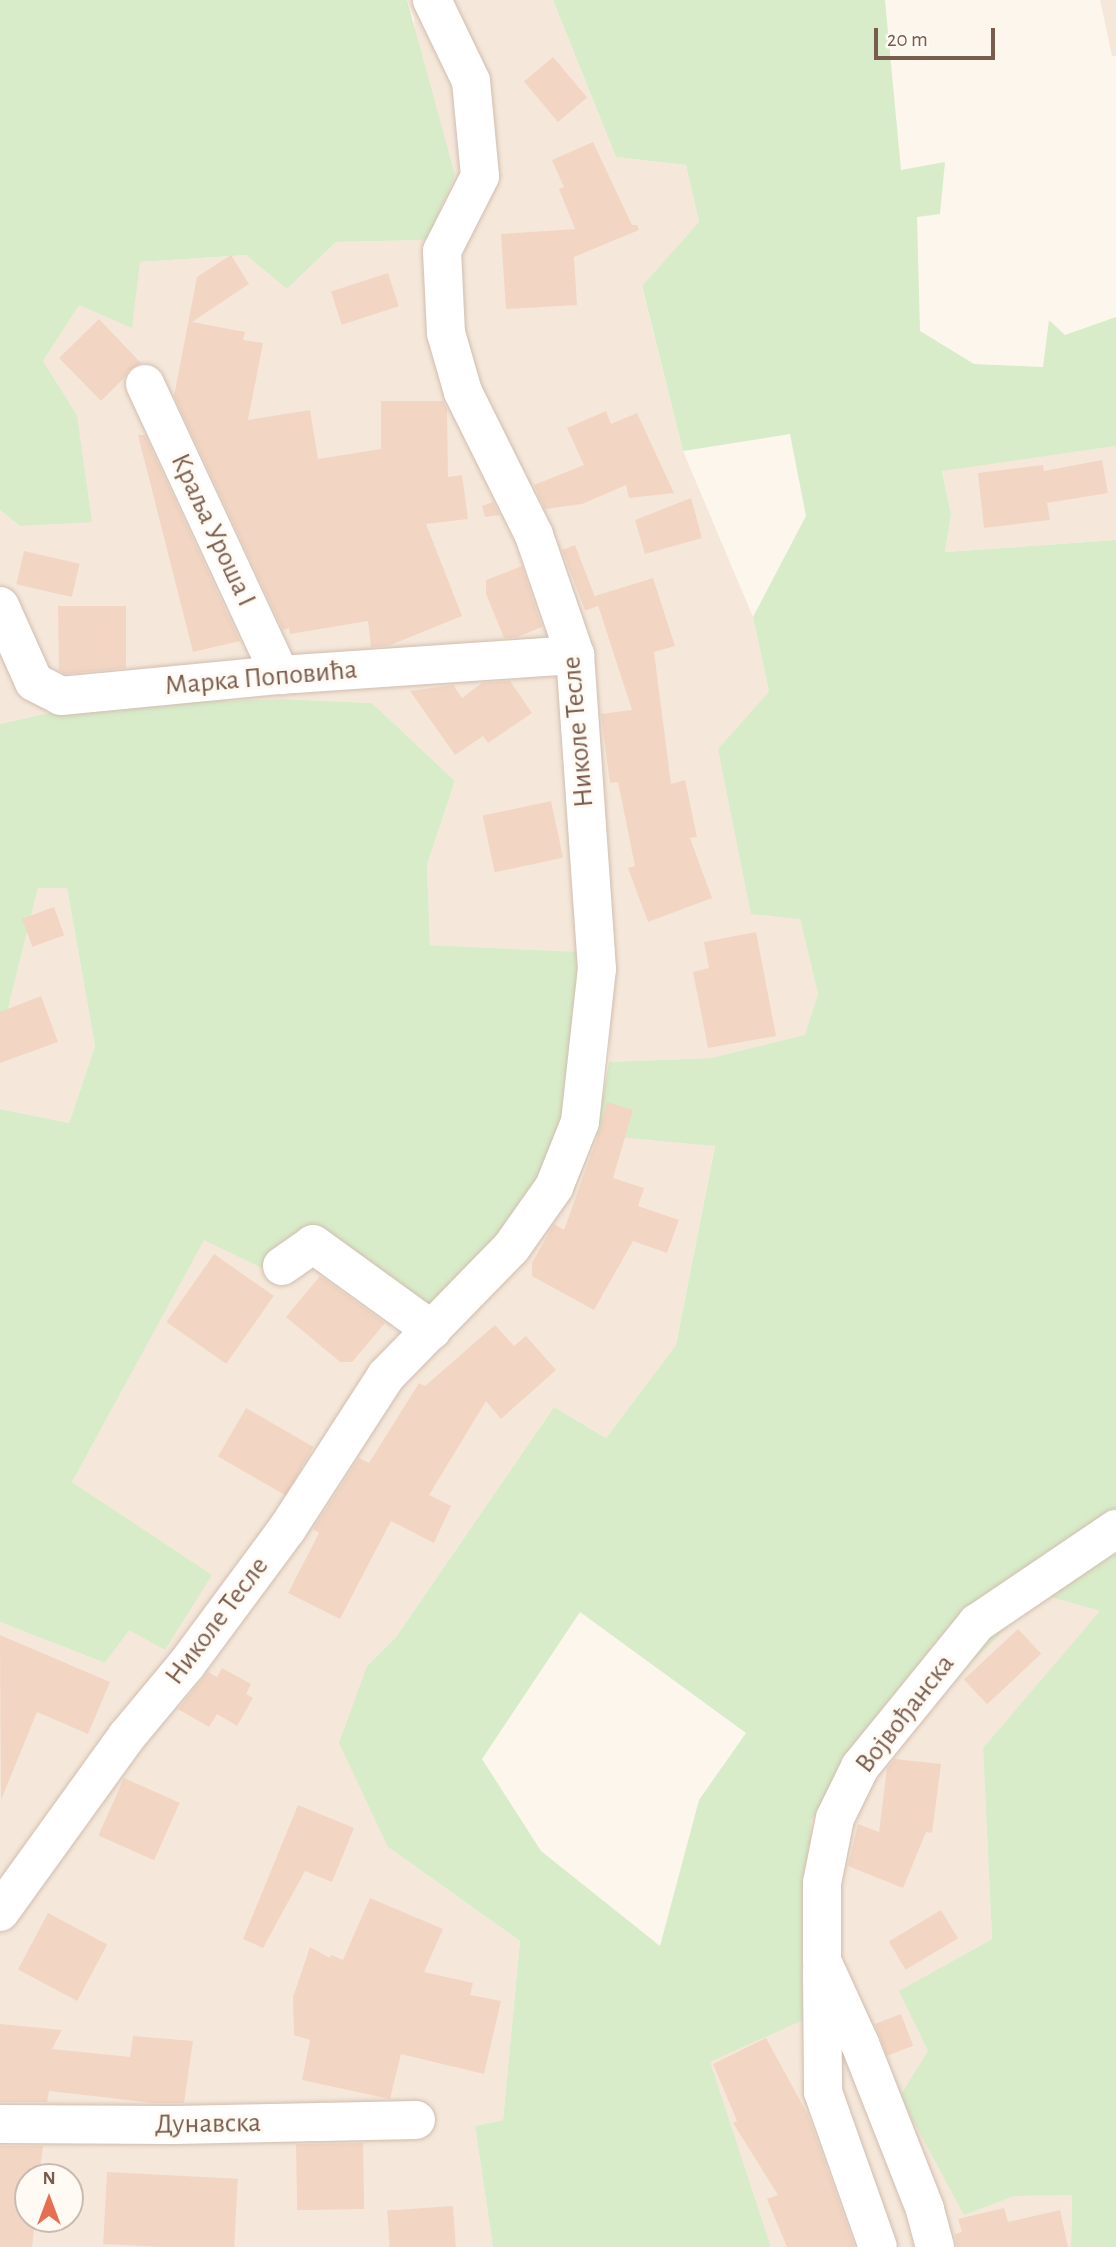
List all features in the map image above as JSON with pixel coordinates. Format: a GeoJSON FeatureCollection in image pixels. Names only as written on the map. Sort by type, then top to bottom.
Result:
{"type":"FeatureCollection","features":[{"type":"Feature","properties":{"kind":"street","name":"Николе Тесле"},"geometry":{"type":"LineString","coordinates":[[0,1912],[102,1770],[187,1664],[287,1529],[386,1376],[511,1248],[554,1187],[580,1122],[597,969],[575,655],[534,535],[463,392],[446,332],[442,251],[480,176],[471,81],[432,0]]}},
{"type":"Feature","properties":{"kind":"street","name":"Краља Уроша I"},"geometry":{"type":"LineString","coordinates":[[145,384],[280,675]]}},
{"type":"Feature","properties":{"kind":"street","name":"Марка Поповића"},"geometry":{"type":"LineString","coordinates":[[0,606],[34,682],[61,696],[280,675],[575,655]]}},
{"type":"Feature","properties":{"kind":"street"},"geometry":{"type":"LineString","coordinates":[[282,1265],[313,1244],[432,1330]]}},
{"type":"Feature","properties":{"kind":"street","name":"Војвођанска"},"geometry":{"type":"LineString","coordinates":[[935,2247],[925,2208],[860,2043],[822,1961],[822,1883],[835,1818],[860,1767],[977,1623],[1116,1529]]}},
{"type":"Feature","properties":{"kind":"street"},"geometry":{"type":"LineString","coordinates":[[822,1961],[824,2092],[878,2247]]}},
{"type":"Feature","properties":{"kind":"street","name":"Дунавска"},"geometry":{"type":"LineString","coordinates":[[0,2124],[175,2125],[416,2120]]}},
{"type":"Feature","properties":{"kind":"shaded area"},"geometry":{"type":"Polygon","coordinates":[[[407,0],[553,0],[616,157],[686,165],[699,222],[642,287],[683,451],[753,617],[769,692],[800,919],[818,994],[806,1035],[711,1058],[609,1062],[612,954],[430,945],[427,865],[455,781],[372,703],[282,699],[83,705],[0,724],[0,510],[20,526],[77,415],[43,361],[79,304],[139,262],[246,255],[287,289],[336,242],[427,240],[414,18],[407,0]]]}},
{"type":"Feature","properties":{"kind":"shaded area"},"geometry":{"type":"Polygon","coordinates":[[[1100,0],[1116,0],[1116,56],[1112,56],[1100,0]]]}},
{"type":"Feature","properties":{"kind":"shaded area"},"geometry":{"type":"Polygon","coordinates":[[[1116,446],[1116,540],[945,552],[951,514],[942,470],[1116,446]]]}},
{"type":"Feature","properties":{"kind":"shaded area"},"geometry":{"type":"Polygon","coordinates":[[[38,888],[67,888],[95,1046],[69,1123],[0,1109],[0,1041],[38,888]]]}},
{"type":"Feature","properties":{"kind":"shaded area"},"geometry":{"type":"Polygon","coordinates":[[[566,1129],[596,1135],[715,1145],[676,1345],[606,1438],[554,1407],[396,1637],[367,1666],[388,1847],[520,1941],[503,2120],[475,2126],[493,2247],[0,2247],[0,1622],[105,1663],[129,1629],[212,1576],[72,1482],[204,1239],[272,1273],[566,1129]]]}},
{"type":"Feature","properties":{"kind":"shaded area"},"geometry":{"type":"Polygon","coordinates":[[[1041,1593],[1101,1611],[983,1748],[992,1939],[900,1991],[928,2051],[964,2214],[1014,2196],[1072,2194],[1071,2247],[771,2247],[709,2062],[803,2019],[810,1820],[1041,1593]]]}},
{"type":"Feature","properties":{"kind":"green space"},"geometry":{"type":"Polygon","coordinates":[[[0,0],[407,0],[455,175],[427,240],[336,242],[287,289],[246,255],[140,262],[132,328],[79,305],[43,361],[77,415],[92,522],[20,526],[0,510],[0,0]]]}},
{"type":"Feature","properties":{"kind":"green space"},"geometry":{"type":"Polygon","coordinates":[[[553,0],[885,0],[901,170],[945,162],[940,214],[917,217],[920,331],[974,364],[1043,367],[1049,320],[1065,335],[1116,317],[1116,446],[942,471],[951,514],[945,552],[1116,540],[1116,2247],[1071,2247],[1072,2195],[1014,2196],[964,2215],[900,2096],[928,2051],[899,1991],[992,1939],[983,1748],[1100,1611],[1041,1594],[811,1820],[803,2020],[710,2062],[771,2247],[493,2247],[475,2126],[503,2120],[520,1941],[388,1847],[339,1743],[367,1666],[396,1637],[554,1407],[606,1438],[676,1345],[715,1146],[596,1135],[609,1062],[711,1058],[805,1035],[818,994],[800,919],[751,914],[718,749],[769,692],[753,617],[806,516],[790,434],[683,451],[642,286],[699,222],[686,165],[616,157],[553,0]],[[580,1612],[482,1759],[541,1851],[660,1946],[699,1800],[746,1733],[580,1612]]]}},
{"type":"Feature","properties":{"kind":"green space"},"geometry":{"type":"Polygon","coordinates":[[[282,699],[372,703],[455,781],[427,865],[430,945],[579,952],[566,1129],[530,1199],[432,1324],[313,1244],[272,1273],[204,1240],[72,1482],[212,1575],[165,1650],[129,1630],[105,1663],[0,1622],[0,1109],[69,1123],[95,1046],[67,888],[38,888],[0,1041],[0,724],[83,705],[282,699]]]}},
{"type":"Feature","properties":{"kind":"building"},"geometry":{"type":"Polygon","coordinates":[[[553,57],[587,98],[558,122],[524,81],[553,57]]]}},
{"type":"Feature","properties":{"kind":"building"},"geometry":{"type":"Polygon","coordinates":[[[593,142],[632,225],[637,225],[639,230],[574,257],[577,305],[506,309],[501,234],[575,229],[559,189],[564,187],[552,160],[593,142]]]}},
{"type":"Feature","properties":{"kind":"building"},"geometry":{"type":"Polygon","coordinates":[[[231,255],[249,284],[192,322],[245,332],[243,340],[263,343],[248,420],[310,410],[318,459],[381,449],[381,401],[443,401],[447,409],[448,477],[462,475],[468,519],[426,524],[462,616],[388,646],[371,647],[368,621],[290,634],[289,628],[283,630],[174,396],[197,277],[231,255]]]}},
{"type":"Feature","properties":{"kind":"building"},"geometry":{"type":"Polygon","coordinates":[[[388,273],[399,306],[342,325],[331,292],[388,273]]]}},
{"type":"Feature","properties":{"kind":"building"},"geometry":{"type":"Polygon","coordinates":[[[99,319],[141,363],[128,371],[101,401],[59,358],[99,319]]]}},
{"type":"Feature","properties":{"kind":"building"},"geometry":{"type":"Polygon","coordinates":[[[606,411],[611,424],[637,413],[674,493],[629,498],[626,485],[582,504],[545,509],[534,485],[584,465],[567,428],[606,411]]]}},
{"type":"Feature","properties":{"kind":"building"},"geometry":{"type":"Polygon","coordinates":[[[138,435],[145,435],[240,641],[193,652],[138,435]]]}},
{"type":"Feature","properties":{"kind":"building"},"geometry":{"type":"Polygon","coordinates":[[[1102,460],[1108,493],[1047,503],[1050,520],[984,528],[978,473],[1043,465],[1044,471],[1102,460]]]}},
{"type":"Feature","properties":{"kind":"building"},"geometry":{"type":"Polygon","coordinates":[[[691,498],[702,538],[645,554],[635,520],[691,498]]]}},
{"type":"Feature","properties":{"kind":"building"},"geometry":{"type":"Polygon","coordinates":[[[493,502],[500,515],[485,517],[482,506],[493,502]]]}},
{"type":"Feature","properties":{"kind":"building"},"geometry":{"type":"Polygon","coordinates":[[[575,545],[598,606],[585,611],[562,550],[575,545]]]}},
{"type":"Feature","properties":{"kind":"building"},"geometry":{"type":"Polygon","coordinates":[[[24,551],[80,564],[72,597],[16,584],[24,551]]]}},
{"type":"Feature","properties":{"kind":"building"},"geometry":{"type":"Polygon","coordinates":[[[522,566],[542,627],[517,637],[504,638],[486,594],[486,580],[522,566]]]}},
{"type":"Feature","properties":{"kind":"building"},"geometry":{"type":"Polygon","coordinates":[[[653,578],[675,646],[654,652],[671,784],[685,780],[697,837],[690,838],[712,898],[648,922],[628,868],[635,866],[618,782],[610,783],[601,714],[632,710],[595,596],[653,578]]]}},
{"type":"Feature","properties":{"kind":"building"},"geometry":{"type":"Polygon","coordinates":[[[58,606],[126,606],[126,668],[65,674],[59,670],[58,606]]]}},
{"type":"Feature","properties":{"kind":"building"},"geometry":{"type":"Polygon","coordinates":[[[510,681],[532,713],[488,743],[483,736],[455,755],[410,691],[453,685],[462,698],[482,683],[510,681]]]}},
{"type":"Feature","properties":{"kind":"building"},"geometry":{"type":"Polygon","coordinates":[[[551,801],[563,858],[495,872],[483,816],[551,801]]]}},
{"type":"Feature","properties":{"kind":"building"},"geometry":{"type":"Polygon","coordinates":[[[54,907],[64,935],[32,947],[22,919],[54,907]]]}},
{"type":"Feature","properties":{"kind":"building"},"geometry":{"type":"Polygon","coordinates":[[[756,932],[776,1036],[708,1048],[693,972],[709,968],[704,942],[756,932]]]}},
{"type":"Feature","properties":{"kind":"building"},"geometry":{"type":"Polygon","coordinates":[[[41,996],[58,1042],[0,1063],[0,1012],[41,996]]]}},
{"type":"Feature","properties":{"kind":"building"},"geometry":{"type":"Polygon","coordinates":[[[607,1102],[633,1110],[613,1178],[644,1188],[638,1206],[679,1220],[667,1253],[633,1241],[594,1310],[532,1276],[532,1263],[554,1224],[564,1230],[600,1130],[607,1102]]]}},
{"type":"Feature","properties":{"kind":"building"},"geometry":{"type":"Polygon","coordinates":[[[214,1254],[274,1296],[226,1364],[166,1322],[214,1254]]]}},
{"type":"Feature","properties":{"kind":"building"},"geometry":{"type":"Polygon","coordinates":[[[320,1276],[385,1323],[352,1362],[340,1362],[286,1317],[320,1276]]]}},
{"type":"Feature","properties":{"kind":"building"},"geometry":{"type":"Polygon","coordinates":[[[495,1325],[514,1346],[526,1336],[556,1370],[501,1419],[486,1401],[429,1495],[451,1506],[434,1543],[391,1521],[340,1619],[288,1593],[319,1533],[313,1529],[359,1458],[369,1463],[419,1383],[425,1386],[495,1325]]]}},
{"type":"Feature","properties":{"kind":"building"},"geometry":{"type":"Polygon","coordinates":[[[246,1408],[314,1447],[286,1495],[218,1456],[246,1408]]]}},
{"type":"Feature","properties":{"kind":"building"},"geometry":{"type":"Polygon","coordinates":[[[1018,1629],[1041,1654],[987,1704],[964,1679],[1018,1629]]]}},
{"type":"Feature","properties":{"kind":"building"},"geometry":{"type":"Polygon","coordinates":[[[0,1635],[110,1682],[88,1734],[37,1712],[1,1800],[0,1635]]]}},
{"type":"Feature","properties":{"kind":"building"},"geometry":{"type":"Polygon","coordinates":[[[222,1668],[251,1684],[246,1694],[253,1698],[237,1726],[217,1714],[209,1727],[178,1709],[208,1672],[217,1677],[222,1668]]]}},
{"type":"Feature","properties":{"kind":"building"},"geometry":{"type":"Polygon","coordinates":[[[895,1759],[941,1764],[932,1833],[926,1832],[903,1888],[848,1866],[858,1824],[879,1832],[887,1768],[895,1759]]]}},
{"type":"Feature","properties":{"kind":"building"},"geometry":{"type":"Polygon","coordinates":[[[124,1778],[180,1803],[154,1860],[98,1836],[124,1778]]]}},
{"type":"Feature","properties":{"kind":"building"},"geometry":{"type":"Polygon","coordinates":[[[298,1805],[354,1828],[332,1882],[305,1871],[263,1948],[243,1939],[298,1805]]]}},
{"type":"Feature","properties":{"kind":"building"},"geometry":{"type":"Polygon","coordinates":[[[370,1898],[443,1929],[424,1972],[473,1983],[470,1995],[501,2001],[484,2074],[401,2054],[390,2099],[302,2080],[310,2040],[294,2035],[293,1997],[310,1947],[330,1958],[331,1955],[343,1960],[370,1898]]]}},
{"type":"Feature","properties":{"kind":"building"},"geometry":{"type":"Polygon","coordinates":[[[941,1910],[958,1938],[906,1970],[889,1941],[941,1910]]]}},
{"type":"Feature","properties":{"kind":"building"},"geometry":{"type":"Polygon","coordinates":[[[48,1913],[107,1944],[77,2001],[18,1970],[48,1913]]]}},
{"type":"Feature","properties":{"kind":"building"},"geometry":{"type":"Polygon","coordinates":[[[901,2014],[913,2046],[887,2056],[875,2024],[901,2014]]]}},
{"type":"Feature","properties":{"kind":"building"},"geometry":{"type":"Polygon","coordinates":[[[0,2024],[62,2030],[52,2049],[130,2057],[133,2036],[193,2041],[184,2103],[154,2103],[49,2091],[47,2102],[0,2102],[0,2024]]]}},
{"type":"Feature","properties":{"kind":"building"},"geometry":{"type":"Polygon","coordinates":[[[766,2038],[808,2115],[855,2247],[787,2247],[767,2199],[778,2195],[733,2123],[737,2121],[713,2064],[766,2038]]]}},
{"type":"Feature","properties":{"kind":"building"},"geometry":{"type":"Polygon","coordinates":[[[363,2143],[364,2209],[297,2210],[296,2144],[363,2143]]]}},
{"type":"Feature","properties":{"kind":"building"},"geometry":{"type":"Polygon","coordinates":[[[0,2146],[43,2146],[41,2163],[14,2163],[14,2233],[34,2233],[32,2247],[0,2247],[0,2146]]]}},
{"type":"Feature","properties":{"kind":"building"},"geometry":{"type":"Polygon","coordinates":[[[107,2172],[238,2179],[234,2247],[103,2244],[107,2172]]]}},
{"type":"Feature","properties":{"kind":"building"},"geometry":{"type":"Polygon","coordinates":[[[453,2206],[456,2247],[390,2247],[387,2211],[453,2206]]]}},
{"type":"Feature","properties":{"kind":"building"},"geometry":{"type":"Polygon","coordinates":[[[1004,2208],[1008,2222],[1060,2210],[1068,2247],[957,2247],[955,2234],[962,2232],[958,2219],[1004,2208]]]}}]}
